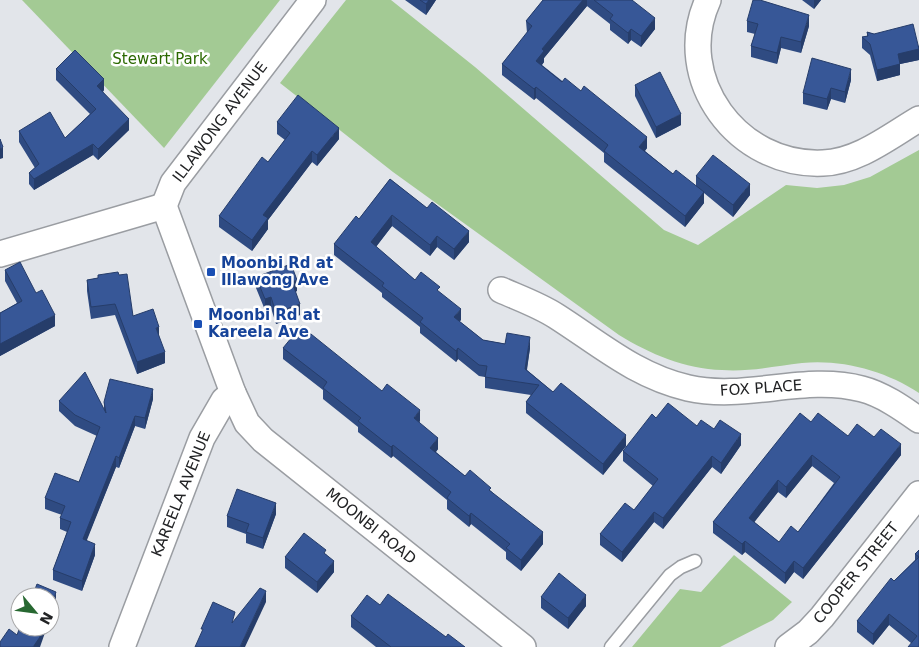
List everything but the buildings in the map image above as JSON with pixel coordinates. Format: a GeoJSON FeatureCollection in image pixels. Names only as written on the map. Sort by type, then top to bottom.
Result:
{"type":"FeatureCollection","features":[{"type":"Feature","properties":{"kind":"street","name":"ILLAWONG AVENUE"},"geometry":{"type":"LineString","coordinates":[[164,206],[172,182],[313,0]]}},
{"type":"Feature","properties":{"kind":"street"},"geometry":{"type":"LineString","coordinates":[[708,0],[700,25],[698,43],[701,74],[706,91],[721,115],[743,138],[757,148],[785,160],[824,163],[856,156],[919,119]]}},
{"type":"Feature","properties":{"kind":"street"},"geometry":{"type":"LineString","coordinates":[[0,254],[164,206],[233,393]]}},
{"type":"Feature","properties":{"kind":"street","name":"FOX PLACE"},"geometry":{"type":"LineString","coordinates":[[501,290],[544,309],[610,354],[656,379],[688,388],[718,392],[751,392],[814,384],[863,389],[899,406],[919,420]]}},
{"type":"Feature","properties":{"kind":"street","name":"KAREELA AVENUE"},"geometry":{"type":"LineString","coordinates":[[122,647],[204,434],[224,400],[233,393]]}},
{"type":"Feature","properties":{"kind":"street","name":"MOONBI ROAD"},"geometry":{"type":"LineString","coordinates":[[233,393],[247,423],[263,440],[523,647]]}},
{"type":"Feature","properties":{"kind":"street","name":"COOPER STREET"},"geometry":{"type":"LineString","coordinates":[[797,645],[822,617],[919,494]]}},
{"type":"Feature","properties":{"kind":"lane"},"geometry":{"type":"LineString","coordinates":[[611,647],[670,574],[695,561]]}},
{"type":"Feature","properties":{"kind":"green space","name":"Stewart Park"},"geometry":{"type":"Polygon","coordinates":[[[22,0],[280,0],[164,148],[22,0]]]}},
{"type":"Feature","properties":{"kind":"green space"},"geometry":{"type":"Polygon","coordinates":[[[346,0],[391,0],[475,67],[664,230],[698,245],[786,185],[817,188],[844,185],[870,177],[919,150],[919,393],[892,378],[878,373],[863,368],[833,363],[802,363],[742,370],[695,367],[655,354],[619,335],[393,172],[280,83],[346,0]]]}},
{"type":"Feature","properties":{"kind":"green space"},"geometry":{"type":"Polygon","coordinates":[[[734,555],[792,602],[773,620],[720,647],[632,647],[680,589],[701,592],[734,555]]]}},
{"type":"Feature","properties":{"kind":"place","name":"Moonbi Rd at Illawong Ave"},"geometry":{"type":"Point","coordinates":[211,272]}},
{"type":"Feature","properties":{"kind":"place","name":"Moonbi Rd at Kareela Ave"},"geometry":{"type":"Point","coordinates":[198,324]}}]}
